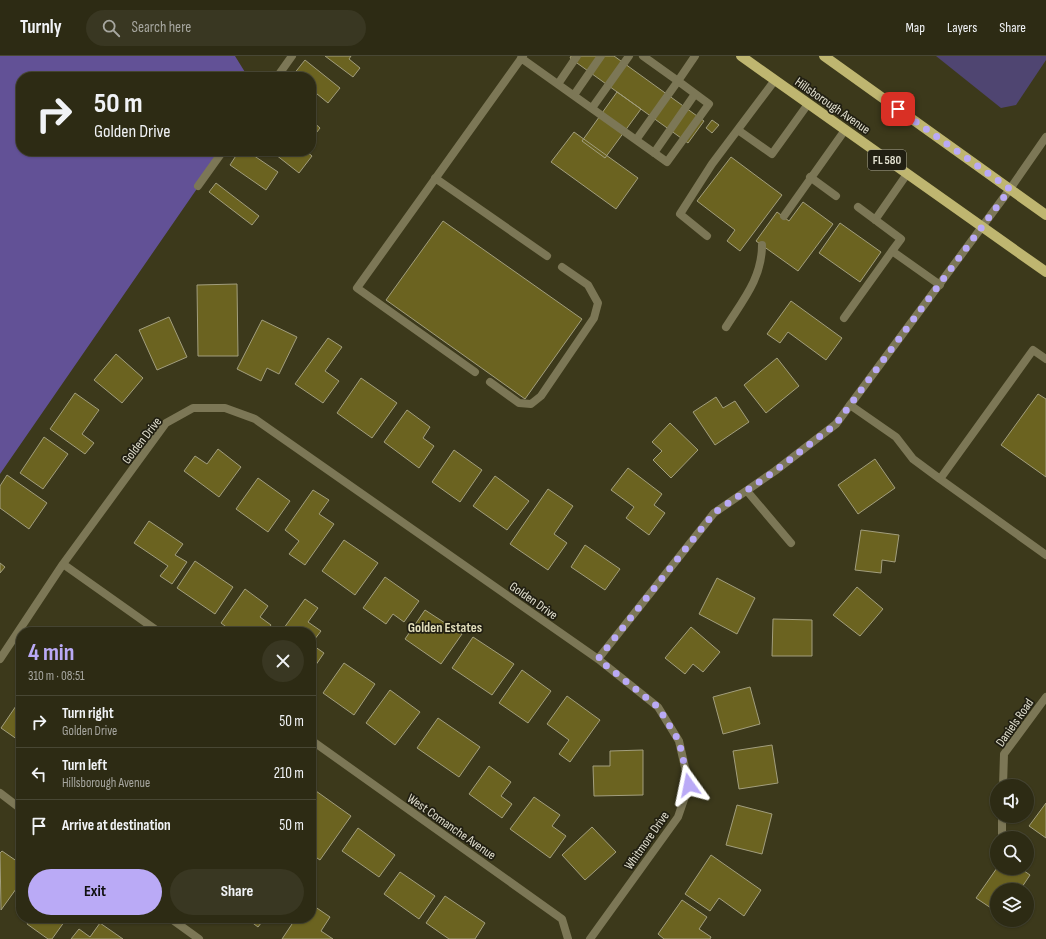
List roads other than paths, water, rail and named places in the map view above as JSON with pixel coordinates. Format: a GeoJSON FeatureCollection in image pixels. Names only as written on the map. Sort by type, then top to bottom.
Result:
{"type":"FeatureCollection","features":[{"type":"Feature","properties":{"kind":"main road","name":"Hillsborough Avenue"},"geometry":{"type":"LineString","coordinates":[[741,56],[1046,272]]}},
{"type":"Feature","properties":{"kind":"main road"},"geometry":{"type":"LineString","coordinates":[[824,56],[1046,215]]}},
{"type":"Feature","properties":{"kind":"street"},"geometry":{"type":"LineString","coordinates":[[281,72],[292,56]]}},
{"type":"Feature","properties":{"kind":"street"},"geometry":{"type":"LineString","coordinates":[[558,84],[577,56]]}},
{"type":"Feature","properties":{"kind":"street"},"geometry":{"type":"LineString","coordinates":[[574,95],[601,56]]}},
{"type":"Feature","properties":{"kind":"street"},"geometry":{"type":"LineString","coordinates":[[592,108],[629,56]]}},
{"type":"Feature","properties":{"kind":"street"},"geometry":{"type":"LineString","coordinates":[[475,372],[357,288],[522,57],[667,162],[709,104],[643,56]]}},
{"type":"Feature","properties":{"kind":"street"},"geometry":{"type":"LineString","coordinates":[[636,140],[695,56]]}},
{"type":"Feature","properties":{"kind":"street"},"geometry":{"type":"LineString","coordinates":[[707,236],[680,214],[712,164],[775,80]]}},
{"type":"Feature","properties":{"kind":"street"},"geometry":{"type":"LineString","coordinates":[[654,153],[695,94]]}},
{"type":"Feature","properties":{"kind":"street"},"geometry":{"type":"LineString","coordinates":[[738,130],[772,154],[808,104]]}},
{"type":"Feature","properties":{"kind":"street"},"geometry":{"type":"LineString","coordinates":[[784,216],[810,177],[845,130]]}},
{"type":"Feature","properties":{"kind":"street"},"geometry":{"type":"LineString","coordinates":[[598,659],[714,513],[775,471],[836,424],[983,227],[1046,137]]}},
{"type":"Feature","properties":{"kind":"street"},"geometry":{"type":"LineString","coordinates":[[198,186],[219,156]]}},
{"type":"Feature","properties":{"kind":"street"},"geometry":{"type":"LineString","coordinates":[[875,220],[907,174]]}},
{"type":"Feature","properties":{"kind":"street"},"geometry":{"type":"LineString","coordinates":[[810,177],[836,196]]}},
{"type":"Feature","properties":{"kind":"street"},"geometry":{"type":"LineString","coordinates":[[435,178],[547,256]]}},
{"type":"Feature","properties":{"kind":"street"},"geometry":{"type":"LineString","coordinates":[[844,318],[901,239],[858,207]]}},
{"type":"Feature","properties":{"kind":"street"},"geometry":{"type":"LineString","coordinates":[[726,327],[756,279],[762,260],[762,245]]}},
{"type":"Feature","properties":{"kind":"street"},"geometry":{"type":"LineString","coordinates":[[892,251],[940,285]]}},
{"type":"Feature","properties":{"kind":"street"},"geometry":{"type":"LineString","coordinates":[[490,382],[519,403],[531,404],[541,396],[594,318],[598,303],[588,285],[562,267]]}},
{"type":"Feature","properties":{"kind":"street"},"geometry":{"type":"LineString","coordinates":[[940,479],[1033,350],[1046,359]]}},
{"type":"Feature","properties":{"kind":"street"},"geometry":{"type":"LineString","coordinates":[[850,405],[896,437],[913,459],[1046,555]]}},
{"type":"Feature","properties":{"kind":"street","name":"Golden Drive"},"geometry":{"type":"LineString","coordinates":[[22,627],[64,564],[166,423],[193,408],[225,408],[255,419],[598,659]]}},
{"type":"Feature","properties":{"kind":"street"},"geometry":{"type":"LineString","coordinates":[[746,490],[792,542]]}},
{"type":"Feature","properties":{"kind":"street"},"geometry":{"type":"LineString","coordinates":[[64,564],[152,627]]}},
{"type":"Feature","properties":{"kind":"street","name":"Golden Drive"},"geometry":{"type":"LineString","coordinates":[[0,659],[16,635]]}},
{"type":"Feature","properties":{"kind":"street","name":"Whitmore Drive"},"geometry":{"type":"LineString","coordinates":[[590,939],[678,817],[689,785],[679,741],[658,707],[598,659]]}},
{"type":"Feature","properties":{"kind":"street","name":"Daniels Road"},"geometry":{"type":"LineString","coordinates":[[1003,779],[1004,754],[1046,697]]}},
{"type":"Feature","properties":{"kind":"street","name":"West Comanche Avenue"},"geometry":{"type":"LineString","coordinates":[[316,744],[562,919],[568,939]]}},
{"type":"Feature","properties":{"kind":"street"},"geometry":{"type":"LineString","coordinates":[[0,793],[16,805]]}},
{"type":"Feature","properties":{"kind":"street"},"geometry":{"type":"LineString","coordinates":[[177,923],[199,939]]}},
{"type":"Feature","properties":{"kind":"district","name":"Golden Estates"},"geometry":{"type":"Point","coordinates":[445,627]}}]}
